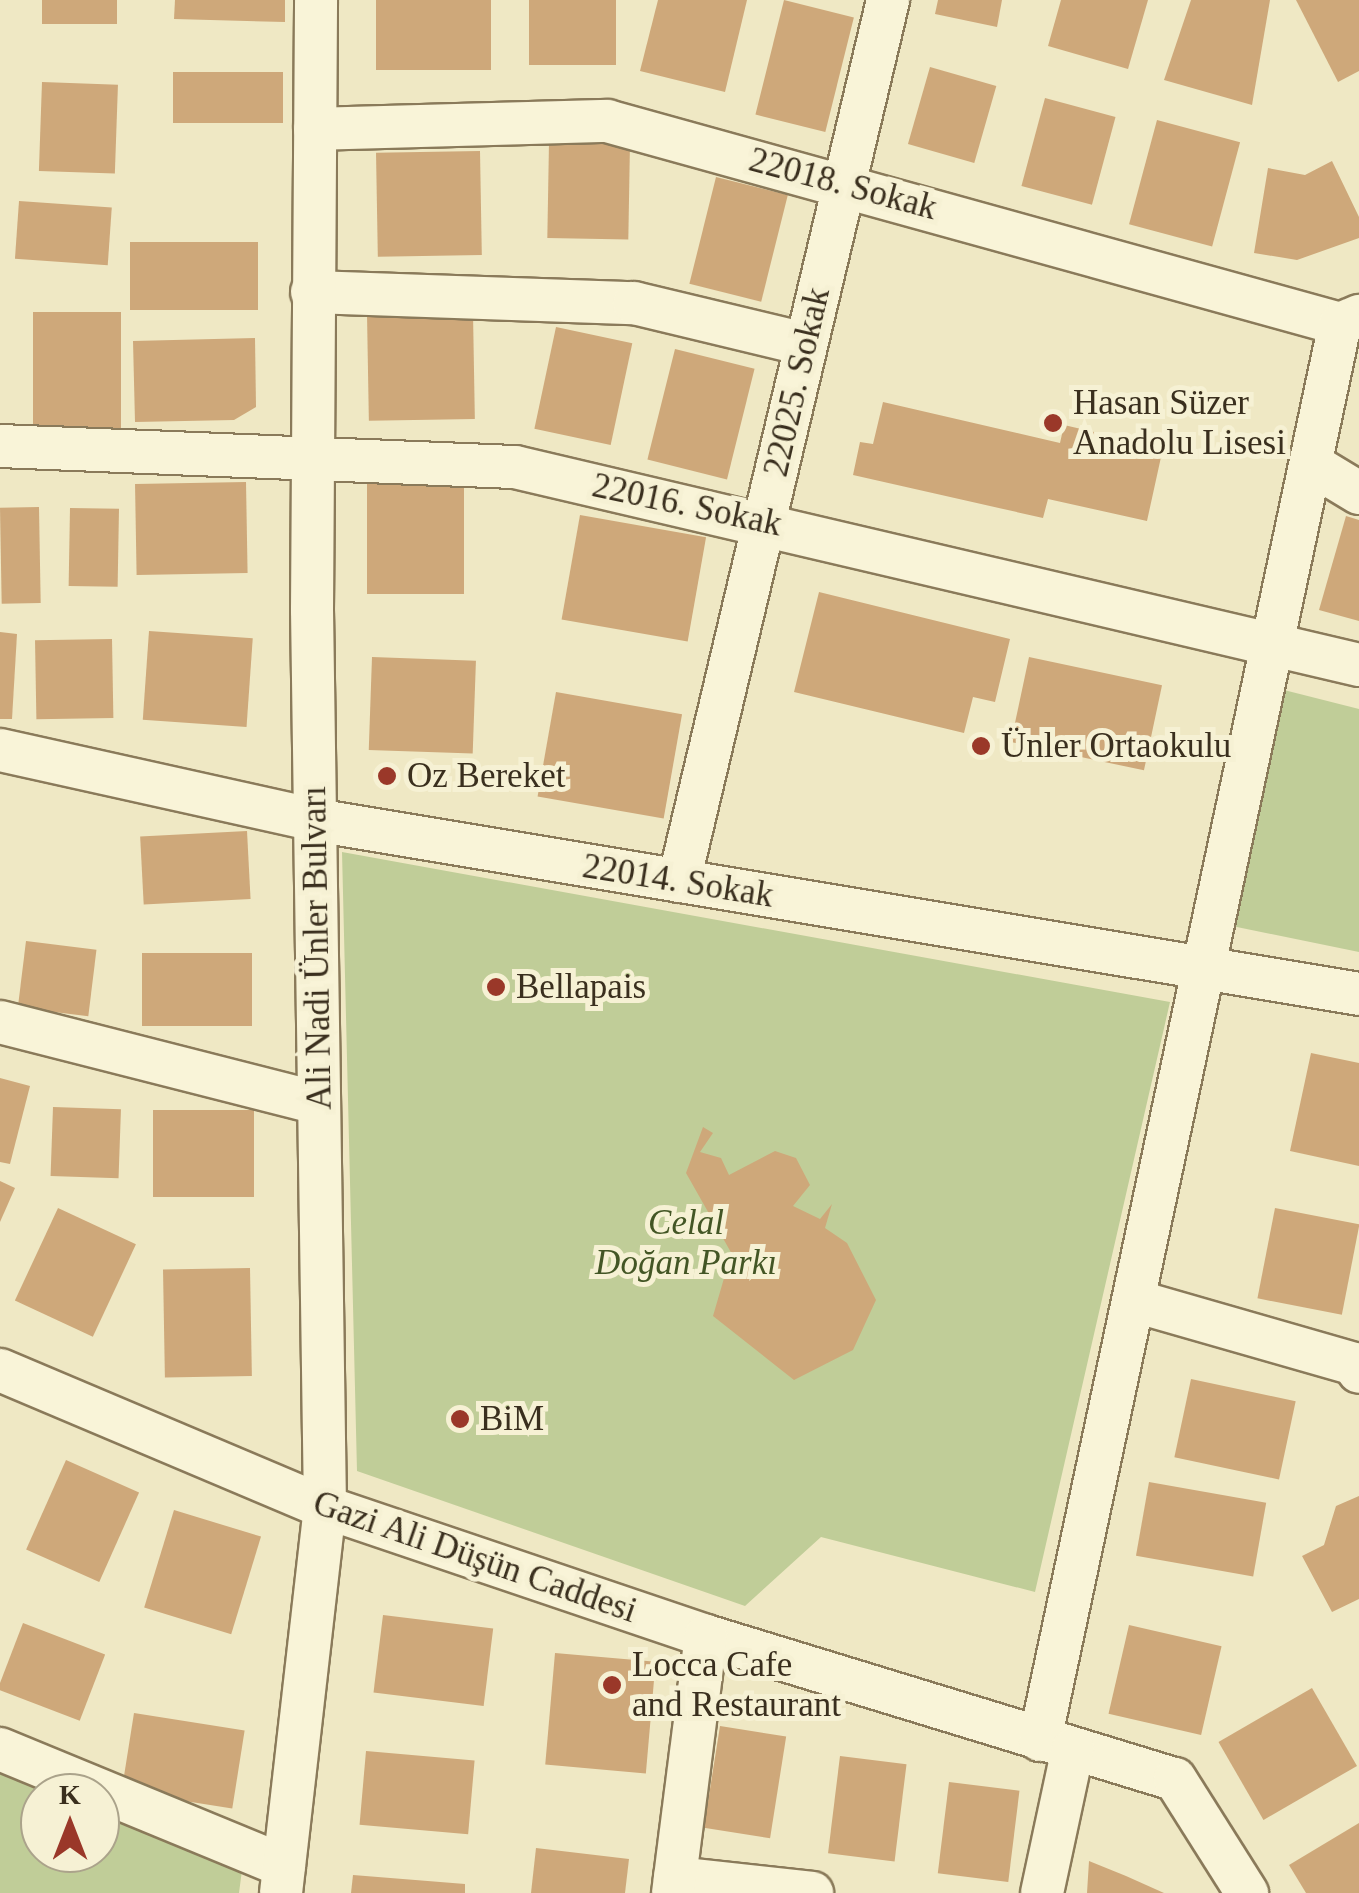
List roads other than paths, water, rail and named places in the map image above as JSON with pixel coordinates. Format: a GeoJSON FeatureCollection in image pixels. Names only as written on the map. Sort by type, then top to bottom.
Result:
{"type":"FeatureCollection","features":[{"type":"Feature","properties":{"kind":"street","name":"Ali Nadi Ünler Bulvarı"},"geometry":{"type":"LineString","coordinates":[[283,1879],[325,1508],[315,820],[312,292],[316,0]]}},
{"type":"Feature","properties":{"kind":"street","name":"22025. Sokak"},"geometry":{"type":"LineString","coordinates":[[679,881],[888,0]]}},
{"type":"Feature","properties":{"kind":"street","name":"22018. Sokak"},"geometry":{"type":"LineString","coordinates":[[315,130],[607,120],[1349,320]]}},
{"type":"Feature","properties":{"kind":"street"},"geometry":{"type":"LineString","coordinates":[[312,292],[634,303],[805,344]]}},
{"type":"Feature","properties":{"kind":"street"},"geometry":{"type":"LineString","coordinates":[[1042,1893],[1057,1744],[1135,1301],[1310,464],[1349,320]]}},
{"type":"Feature","properties":{"kind":"street","name":"22016. Sokak"},"geometry":{"type":"LineString","coordinates":[[0,446],[313,464],[515,467],[1274,641],[1359,665]]}},
{"type":"Feature","properties":{"kind":"street"},"geometry":{"type":"LineString","coordinates":[[1310,464],[1359,493]]}},
{"type":"Feature","properties":{"kind":"street","name":"22014. Sokak"},"geometry":{"type":"LineString","coordinates":[[0,750],[315,820],[1359,994]]}},
{"type":"Feature","properties":{"kind":"street"},"geometry":{"type":"LineString","coordinates":[[0,1022],[318,1103]]}},
{"type":"Feature","properties":{"kind":"street"},"geometry":{"type":"LineString","coordinates":[[1135,1301],[1354,1364],[1359,1372]]}},
{"type":"Feature","properties":{"kind":"street","name":"Gazi Ali Düşün Caddesi"},"geometry":{"type":"LineString","coordinates":[[0,1370],[325,1508],[706,1636],[1176,1779],[1247,1893]]}},
{"type":"Feature","properties":{"kind":"street"},"geometry":{"type":"LineString","coordinates":[[706,1636],[674,1885],[812,1893]]}},
{"type":"Feature","properties":{"kind":"street"},"geometry":{"type":"LineString","coordinates":[[0,1749],[283,1879]]}},
{"type":"Feature","properties":{"kind":"place","name":"Hasan Süzer Anadolu Lisesi"},"geometry":{"type":"Point","coordinates":[1053,423]}},
{"type":"Feature","properties":{"kind":"place","name":"Ünler Ortaokulu"},"geometry":{"type":"Point","coordinates":[981,746]}},
{"type":"Feature","properties":{"kind":"place","name":"Oz Bereket"},"geometry":{"type":"Point","coordinates":[387,776]}},
{"type":"Feature","properties":{"kind":"place","name":"Bellapais"},"geometry":{"type":"Point","coordinates":[496,987]}},
{"type":"Feature","properties":{"kind":"place","name":"BiM"},"geometry":{"type":"Point","coordinates":[460,1419]}},
{"type":"Feature","properties":{"kind":"place","name":"Locca Cafe and Restaurant"},"geometry":{"type":"Point","coordinates":[612,1685]}},
{"type":"Feature","properties":{"kind":"park label","name":"Celal Doğan Parkı"},"geometry":{"type":"Point","coordinates":[686,1243]}}]}
